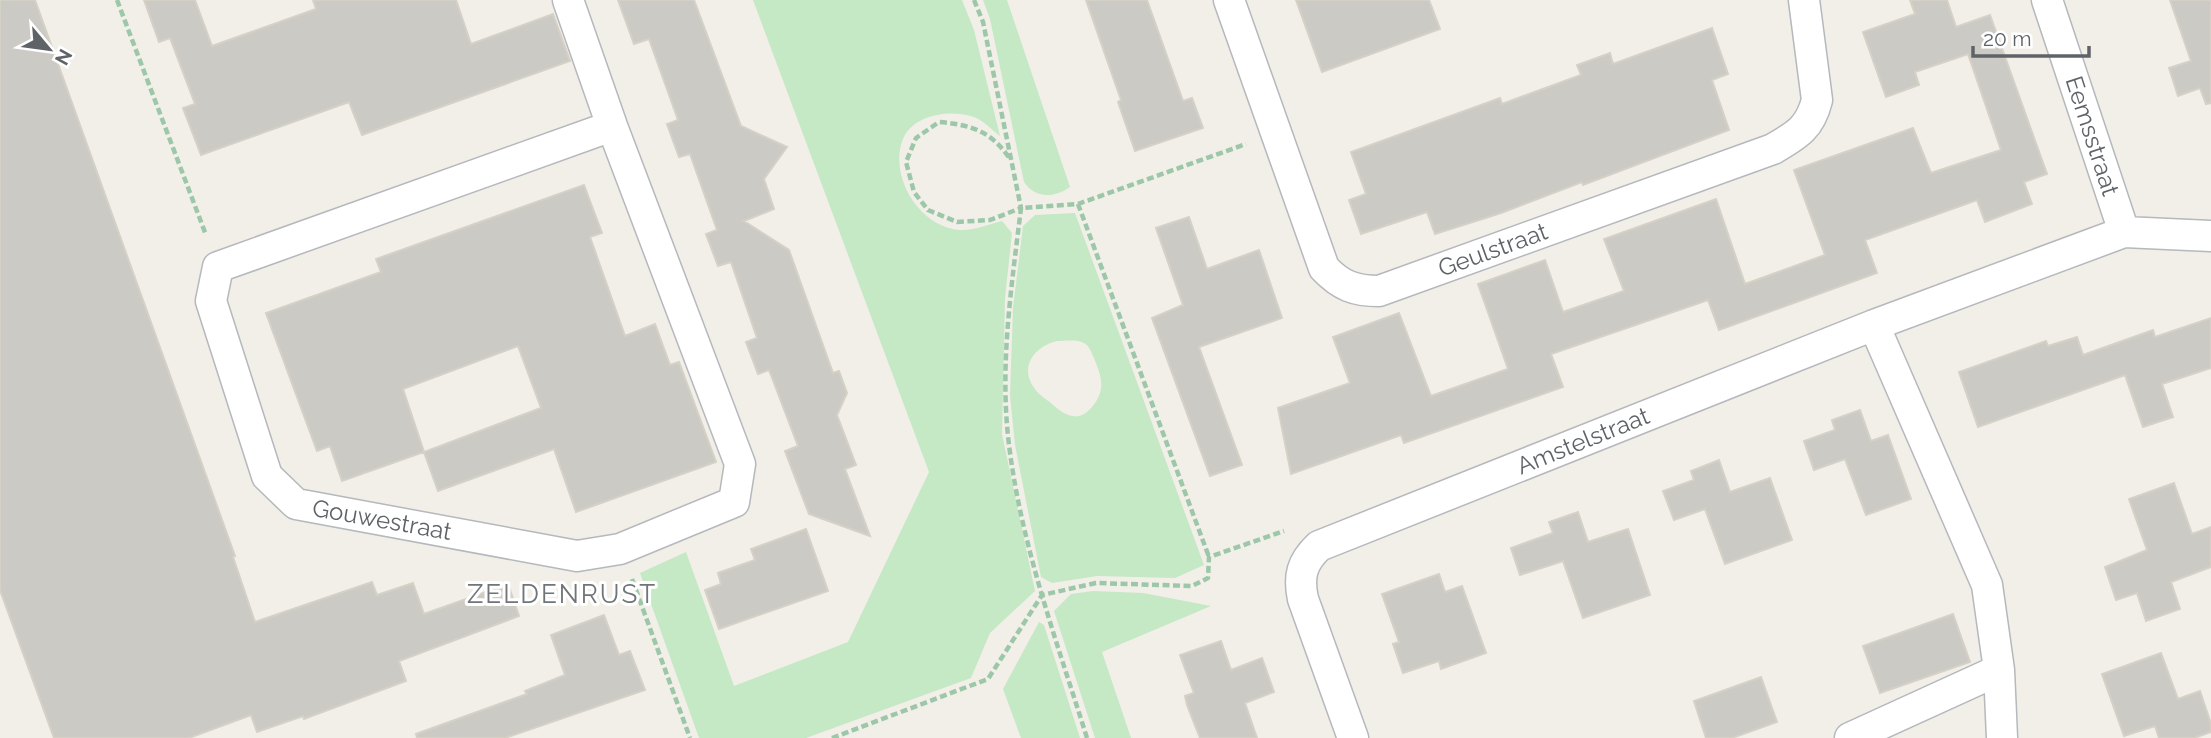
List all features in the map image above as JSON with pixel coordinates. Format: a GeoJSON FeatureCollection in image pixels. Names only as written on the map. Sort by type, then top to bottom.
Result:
{"type":"FeatureCollection","features":[{"type":"Feature","properties":{"kind":"street","name":"Gouwestraat"},"geometry":{"type":"LineString","coordinates":[[218,267],[211,301],[267,476],[296,505],[578,556],[621,549],[734,502],[740,464],[612,126],[568,0]]}},
{"type":"Feature","properties":{"kind":"street","name":"Geulstraat"},"geometry":{"type":"LineString","coordinates":[[1229,0],[1324,268],[1335,280],[1349,288],[1364,291],[1379,291],[1773,149],[1790,140],[1803,130],[1813,116],[1817,100],[1804,0]]}},
{"type":"Feature","properties":{"kind":"street","name":"Eemsstraat"},"geometry":{"type":"LineString","coordinates":[[2047,0],[2124,232]]}},
{"type":"Feature","properties":{"kind":"street"},"geometry":{"type":"LineString","coordinates":[[218,267],[612,126]]}},
{"type":"Feature","properties":{"kind":"street"},"geometry":{"type":"LineString","coordinates":[[2124,232],[2211,236]]}},
{"type":"Feature","properties":{"kind":"street","name":"Amstelstraat"},"geometry":{"type":"LineString","coordinates":[[1301,569],[1308,556],[1325,543],[1874,325],[2124,232]]}},
{"type":"Feature","properties":{"kind":"street"},"geometry":{"type":"LineString","coordinates":[[1874,325],[1987,585],[1999,670],[2002,738]]}},
{"type":"Feature","properties":{"kind":"street"},"geometry":{"type":"LineString","coordinates":[[1301,569],[1303,598],[1353,738]]}},
{"type":"Feature","properties":{"kind":"street"},"geometry":{"type":"LineString","coordinates":[[1850,738],[1999,670]]}},
{"type":"Feature","properties":{"kind":"path"},"geometry":{"type":"LineString","coordinates":[[117,0],[218,267]]}},
{"type":"Feature","properties":{"kind":"path"},"geometry":{"type":"LineString","coordinates":[[974,0],[983,22],[1021,208],[1010,298],[1006,396],[1009,437],[1022,513],[1042,595],[1087,738]]}},
{"type":"Feature","properties":{"kind":"path"},"geometry":{"type":"LineString","coordinates":[[1010,159],[1001,146],[984,132],[966,125],[939,122],[916,138],[905,162],[914,192],[928,210],[957,222],[990,220],[1021,208],[1078,204],[1276,133]]}},
{"type":"Feature","properties":{"kind":"path"},"geometry":{"type":"LineString","coordinates":[[832,738],[988,679],[1042,595],[1096,583],[1192,586],[1208,578],[1209,557],[1078,204]]}},
{"type":"Feature","properties":{"kind":"path"},"geometry":{"type":"LineString","coordinates":[[1209,557],[1288,530],[1301,569]]}},
{"type":"Feature","properties":{"kind":"path"},"geometry":{"type":"LineString","coordinates":[[621,549],[690,738]]}},
{"type":"Feature","properties":{"kind":"green space"},"geometry":{"type":"Polygon","coordinates":[[[753,0],[962,0],[974,30],[1000,136],[974,117],[945,114],[924,119],[915,124],[903,139],[900,169],[911,198],[932,220],[945,227],[960,230],[1002,221],[1012,233],[1005,298],[1002,434],[1035,591],[990,633],[971,678],[806,738],[699,738],[640,573],[686,552],[734,686],[848,642],[929,472],[753,0]]]}},
{"type":"Feature","properties":{"kind":"green space"},"geometry":{"type":"Polygon","coordinates":[[[983,0],[1007,0],[1070,187],[1058,193],[1040,194],[1024,182],[990,19],[983,0]]]}},
{"type":"Feature","properties":{"kind":"green space"},"geometry":{"type":"Polygon","coordinates":[[[1075,213],[1204,565],[1175,578],[1097,576],[1052,583],[1041,577],[1015,445],[1010,395],[1013,308],[1023,226],[1035,215],[1075,213]],[[1057,341],[1042,348],[1031,359],[1028,373],[1030,381],[1038,393],[1061,411],[1071,416],[1082,415],[1092,407],[1100,394],[1100,376],[1086,344],[1078,341],[1057,341]]]}},
{"type":"Feature","properties":{"kind":"green space"},"geometry":{"type":"Polygon","coordinates":[[[1093,591],[1143,593],[1211,606],[1102,652],[1131,738],[1095,738],[1054,611],[1071,594],[1093,591]]]}},
{"type":"Feature","properties":{"kind":"green space"},"geometry":{"type":"Polygon","coordinates":[[[1039,622],[1044,625],[1080,738],[1021,738],[1003,689],[1039,622]]]}},
{"type":"Feature","properties":{"kind":"building"},"geometry":{"type":"Polygon","coordinates":[[[0,0],[35,0],[235,556],[233,557],[255,622],[372,582],[377,595],[413,583],[424,614],[508,584],[519,616],[399,661],[406,681],[304,719],[303,716],[257,732],[251,715],[189,738],[54,738],[0,590],[0,0]]]}},
{"type":"Feature","properties":{"kind":"building"},"geometry":{"type":"Polygon","coordinates":[[[144,0],[195,0],[212,46],[316,9],[313,0],[456,0],[471,44],[553,14],[570,61],[362,135],[349,102],[201,155],[183,108],[195,104],[170,38],[159,42],[144,0]]]}},
{"type":"Feature","properties":{"kind":"building"},"geometry":{"type":"Polygon","coordinates":[[[618,0],[694,0],[741,126],[787,147],[764,179],[774,209],[744,221],[789,250],[833,373],[839,371],[847,393],[837,415],[856,465],[845,469],[870,536],[809,514],[785,451],[798,446],[769,370],[758,374],[746,342],[757,338],[731,262],[718,266],[706,234],[717,230],[690,154],[679,157],[667,124],[678,120],[649,39],[634,44],[618,0]]]}},
{"type":"Feature","properties":{"kind":"building"},"geometry":{"type":"Polygon","coordinates":[[[1086,0],[1147,0],[1183,101],[1192,98],[1203,128],[1135,151],[1118,102],[1121,100],[1086,0]]]}},
{"type":"Feature","properties":{"kind":"building"},"geometry":{"type":"Polygon","coordinates":[[[1296,0],[1429,0],[1440,29],[1322,72],[1296,0]]]}},
{"type":"Feature","properties":{"kind":"building"},"geometry":{"type":"Polygon","coordinates":[[[1910,0],[1947,0],[1956,27],[1990,15],[2047,174],[2024,182],[2032,204],[1985,222],[1977,200],[1865,240],[1877,273],[1719,330],[1708,300],[1551,354],[1563,387],[1404,443],[1401,435],[1291,474],[1278,408],[1350,383],[1333,337],[1399,313],[1431,396],[1508,369],[1478,284],[1545,260],[1563,312],[1624,291],[1604,239],[1716,199],[1745,284],[1825,255],[1794,170],[1913,128],[1931,173],[2001,150],[1968,54],[1915,72],[1919,85],[1886,97],[1863,32],[1915,14],[1910,0]]]}},
{"type":"Feature","properties":{"kind":"building"},"geometry":{"type":"Polygon","coordinates":[[[2170,0],[2211,0],[2211,103],[2206,104],[2200,88],[2178,96],[2169,68],[2191,61],[2170,0]]]}},
{"type":"Feature","properties":{"kind":"building"},"geometry":{"type":"Polygon","coordinates":[[[1712,28],[1728,74],[1712,80],[1729,130],[1583,185],[1582,182],[1501,213],[1435,234],[1427,212],[1361,234],[1349,200],[1366,194],[1351,152],[1500,98],[1502,104],[1581,75],[1577,65],[1610,53],[1613,64],[1712,28]]]}},
{"type":"Feature","properties":{"kind":"building"},"geometry":{"type":"Polygon","coordinates":[[[584,185],[602,233],[590,237],[625,336],[655,324],[670,365],[679,362],[716,462],[576,512],[554,449],[438,491],[424,452],[342,481],[330,446],[317,451],[266,313],[381,272],[376,259],[584,185]],[[518,346],[403,389],[424,452],[541,408],[518,346]]]}},
{"type":"Feature","properties":{"kind":"building"},"geometry":{"type":"Polygon","coordinates":[[[1189,217],[1207,269],[1259,250],[1282,318],[1199,347],[1242,465],[1210,476],[1152,318],[1183,305],[1156,228],[1189,217]]]}},
{"type":"Feature","properties":{"kind":"building"},"geometry":{"type":"Polygon","coordinates":[[[2211,318],[2211,368],[2162,384],[2173,417],[2143,427],[2125,375],[1978,427],[1959,372],[2046,341],[2048,346],[2077,337],[2083,355],[2153,330],[2155,337],[2211,318]]]}},
{"type":"Feature","properties":{"kind":"building"},"geometry":{"type":"Polygon","coordinates":[[[1860,410],[1871,441],[1888,435],[1911,499],[1866,515],[1845,459],[1814,470],[1804,441],[1835,430],[1832,420],[1860,410]]]}},
{"type":"Feature","properties":{"kind":"building"},"geometry":{"type":"Polygon","coordinates":[[[1719,460],[1730,492],[1770,478],[1792,540],[1725,564],[1705,509],[1674,520],[1663,491],[1694,480],[1691,471],[1719,460]]]}},
{"type":"Feature","properties":{"kind":"building"},"geometry":{"type":"Polygon","coordinates":[[[2174,483],[2192,534],[2211,527],[2211,567],[2171,582],[2180,609],[2146,621],[2137,593],[2116,600],[2105,567],[2147,550],[2129,499],[2174,483]]]}},
{"type":"Feature","properties":{"kind":"building"},"geometry":{"type":"Polygon","coordinates":[[[1578,512],[1588,542],[1628,529],[1650,595],[1583,618],[1563,561],[1520,575],[1511,548],[1553,533],[1549,522],[1578,512]]]}},
{"type":"Feature","properties":{"kind":"building"},"geometry":{"type":"Polygon","coordinates":[[[806,529],[828,591],[719,629],[705,590],[721,584],[718,573],[755,560],[751,549],[806,529]]]}},
{"type":"Feature","properties":{"kind":"building"},"geometry":{"type":"Polygon","coordinates":[[[1439,574],[1445,592],[1462,586],[1486,653],[1441,669],[1439,661],[1403,673],[1393,644],[1399,642],[1382,594],[1439,574]]]}},
{"type":"Feature","properties":{"kind":"building"},"geometry":{"type":"Polygon","coordinates":[[[1953,614],[1970,662],[1880,693],[1863,646],[1953,614]]]}},
{"type":"Feature","properties":{"kind":"building"},"geometry":{"type":"Polygon","coordinates":[[[604,615],[619,655],[630,651],[645,690],[505,738],[417,738],[416,734],[527,694],[525,691],[565,675],[551,635],[604,615]]]}},
{"type":"Feature","properties":{"kind":"building"},"geometry":{"type":"Polygon","coordinates":[[[1221,641],[1231,670],[1262,658],[1274,692],[1245,703],[1257,738],[1200,738],[1187,705],[1185,696],[1194,693],[1180,655],[1221,641]]]}},
{"type":"Feature","properties":{"kind":"building"},"geometry":{"type":"Polygon","coordinates":[[[2161,653],[2178,699],[2200,691],[2211,732],[2194,738],[2159,738],[2155,726],[2124,736],[2102,674],[2161,653]]]}},
{"type":"Feature","properties":{"kind":"building"},"geometry":{"type":"Polygon","coordinates":[[[1761,677],[1777,722],[1732,738],[1706,738],[1694,701],[1761,677]]]}},
{"type":"Feature","properties":{"kind":"district","name":"ZELDENRUST"},"geometry":{"type":"Point","coordinates":[562,594]}}]}
